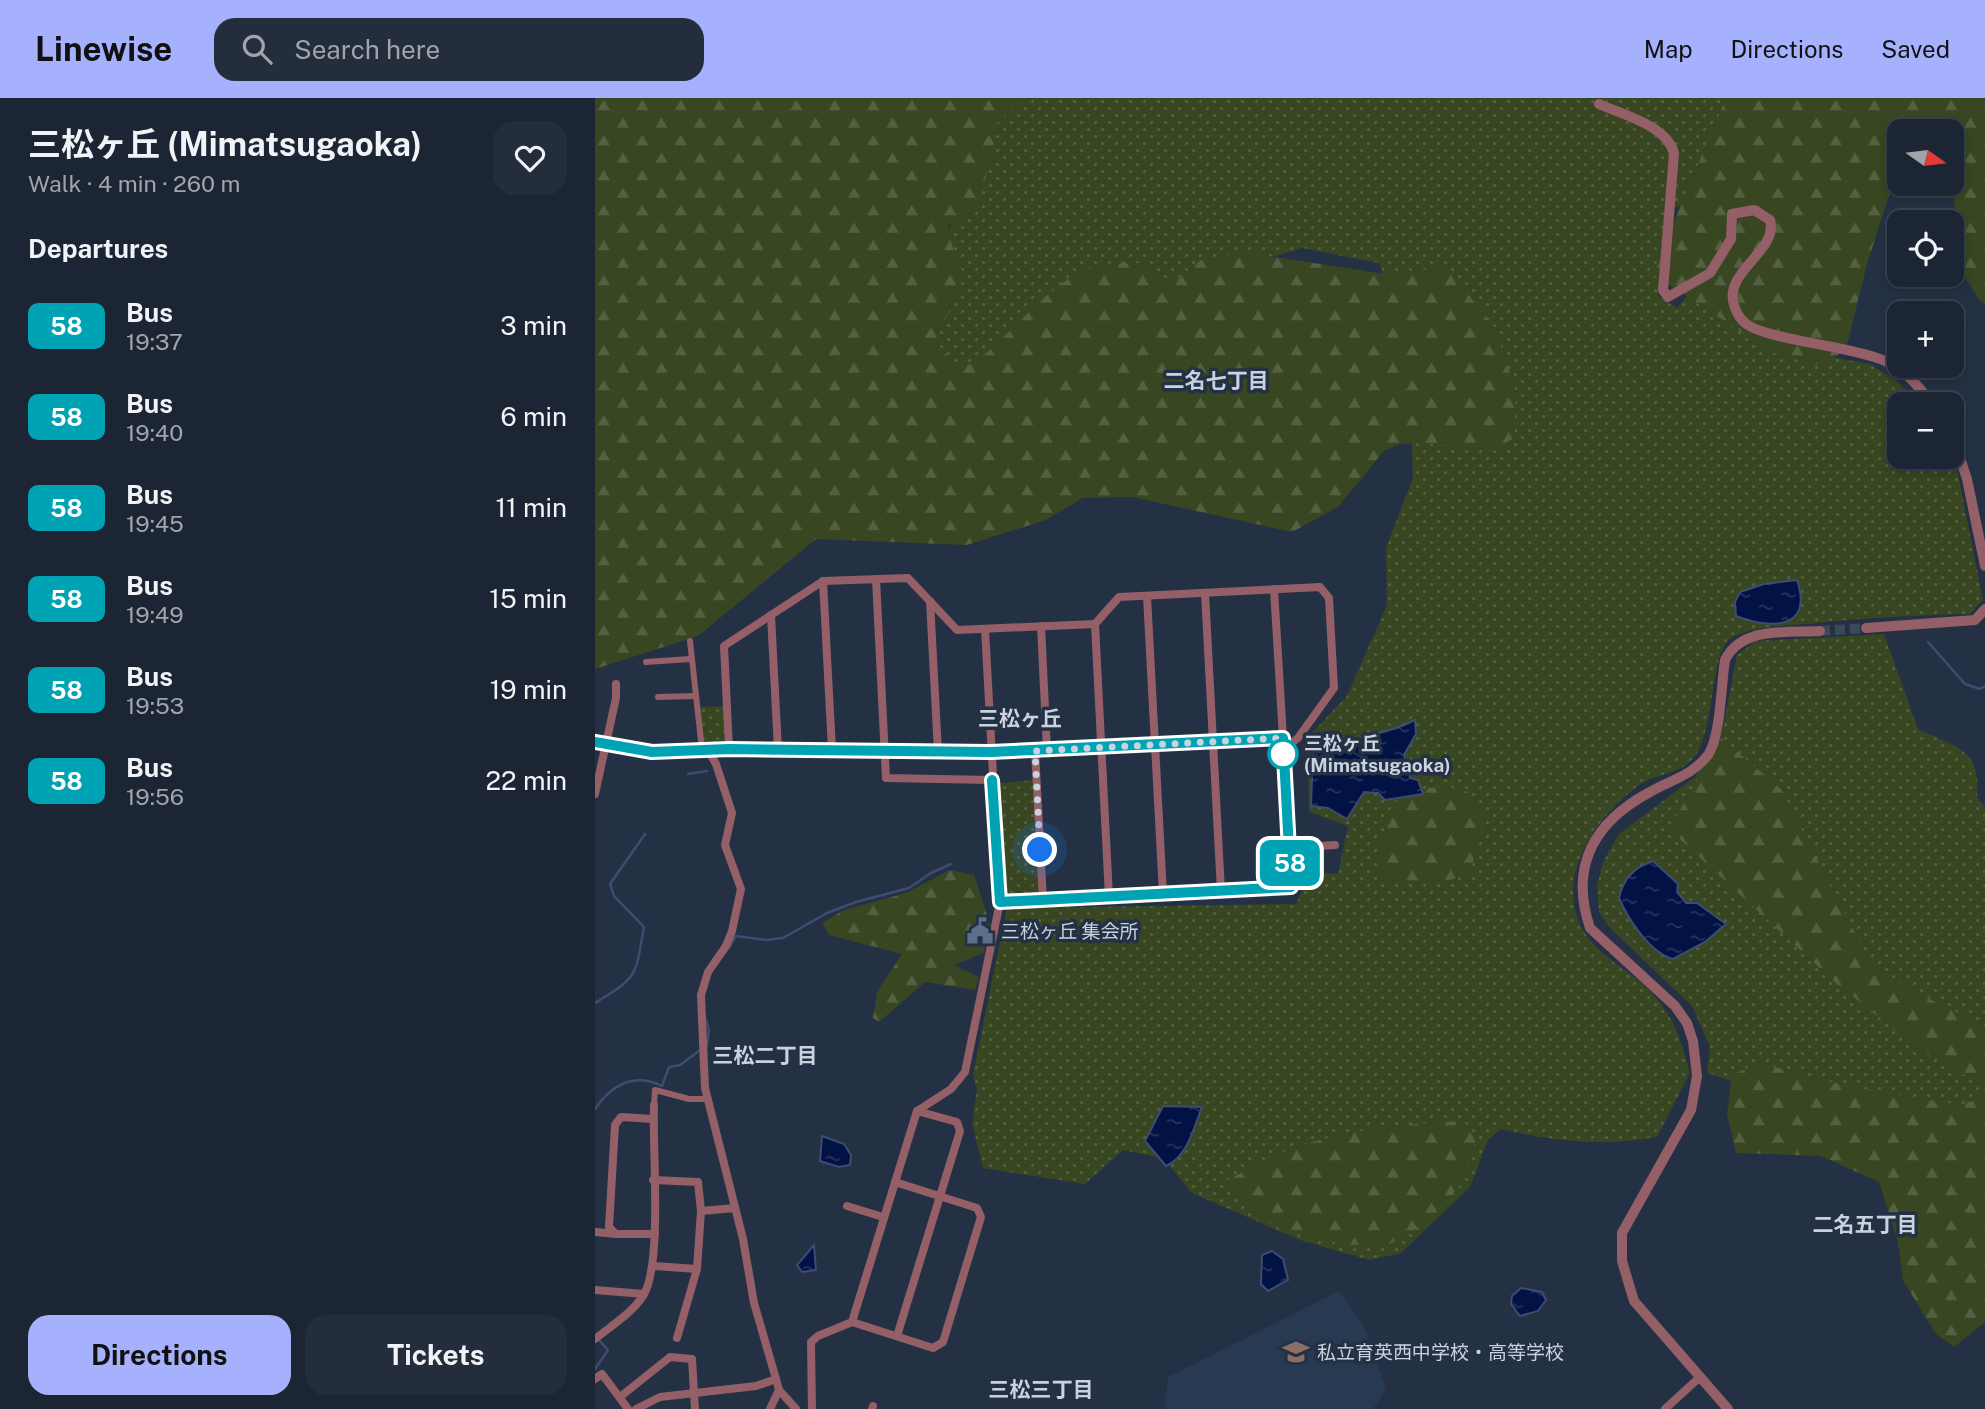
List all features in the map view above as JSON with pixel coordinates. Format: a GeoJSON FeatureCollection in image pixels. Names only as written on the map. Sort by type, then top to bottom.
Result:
{"type":"FeatureCollection","features":[{"type":"Feature","properties":{"kind":"street"},"geometry":{"type":"LineString","coordinates":[[1601,101],[1651,128],[1671,144],[1674,153],[1663,290],[1668,297],[1710,273],[1731,239],[1732,214],[1754,210],[1770,220],[1772,227],[1766,242],[1736,282],[1733,299],[1745,324],[1761,331],[1840,347],[1887,361],[1908,377],[1921,392]]}},
{"type":"Feature","properties":{"kind":"street"},"geometry":{"type":"LineString","coordinates":[[1964,469],[1985,566]]}},
{"type":"Feature","properties":{"kind":"street"},"geometry":{"type":"LineString","coordinates":[[729,749],[724,646],[823,581],[908,578],[957,631],[1095,624]]}},
{"type":"Feature","properties":{"kind":"street"},"geometry":{"type":"LineString","coordinates":[[876,579],[886,778],[992,780]]}},
{"type":"Feature","properties":{"kind":"street"},"geometry":{"type":"LineString","coordinates":[[823,581],[832,750]]}},
{"type":"Feature","properties":{"kind":"street"},"geometry":{"type":"LineString","coordinates":[[1109,897],[1095,624],[1119,597],[1320,587],[1329,598],[1334,688],[1299,738],[1283,750]]}},
{"type":"Feature","properties":{"kind":"street"},"geometry":{"type":"LineString","coordinates":[[1000,902],[1291,887],[1275,589]]}},
{"type":"Feature","properties":{"kind":"street"},"geometry":{"type":"LineString","coordinates":[[1205,593],[1221,891]]}},
{"type":"Feature","properties":{"kind":"street"},"geometry":{"type":"LineString","coordinates":[[1147,596],[1163,894]]}},
{"type":"Feature","properties":{"kind":"street"},"geometry":{"type":"LineString","coordinates":[[930,601],[938,751]]}},
{"type":"Feature","properties":{"kind":"street"},"geometry":{"type":"LineString","coordinates":[[1866,628],[1975,620],[1985,609]]}},
{"type":"Feature","properties":{"kind":"street"},"geometry":{"type":"LineString","coordinates":[[771,615],[778,750]]}},
{"type":"Feature","properties":{"kind":"street"},"geometry":{"type":"LineString","coordinates":[[1041,626],[1047,750]]}},
{"type":"Feature","properties":{"kind":"street"},"geometry":{"type":"LineString","coordinates":[[852,1322],[917,1111],[951,1089],[965,1072],[1000,902],[985,629]]}},
{"type":"Feature","properties":{"kind":"street"},"geometry":{"type":"LineString","coordinates":[[1728,1409],[1634,1301],[1622,1261],[1621,1243],[1659,1164],[1680,1134],[1691,1110],[1697,1092],[1695,1049],[1687,1023],[1675,1006],[1590,928],[1584,911],[1581,873],[1591,846],[1620,814],[1642,796],[1697,767],[1710,752],[1725,660],[1731,648],[1752,635],[1820,631]]}},
{"type":"Feature","properties":{"kind":"street"},"geometry":{"type":"LineString","coordinates":[[689,641],[694,696],[705,750],[716,764],[732,813],[725,845],[741,890],[732,931],[726,946],[708,972],[701,995],[708,1098],[736,1208],[754,1303],[779,1390],[796,1409]]}},
{"type":"Feature","properties":{"kind":"street"},"geometry":{"type":"LineString","coordinates":[[646,662],[690,659]]}},
{"type":"Feature","properties":{"kind":"street"},"geometry":{"type":"LineString","coordinates":[[595,794],[600,743],[616,698],[616,684]]}},
{"type":"Feature","properties":{"kind":"street"},"geometry":{"type":"LineString","coordinates":[[658,697],[694,696]]}},
{"type":"Feature","properties":{"kind":"street"},"geometry":{"type":"LineString","coordinates":[[600,743],[652,752],[729,749],[991,752],[1283,738]]}},
{"type":"Feature","properties":{"kind":"street"},"geometry":{"type":"LineString","coordinates":[[1035,751],[1043,900]]}},
{"type":"Feature","properties":{"kind":"street"},"geometry":{"type":"LineString","coordinates":[[1289,848],[1335,845]]}},
{"type":"Feature","properties":{"kind":"street"},"geometry":{"type":"LineString","coordinates":[[595,1339],[634,1307],[645,1294],[654,1266],[655,1090],[689,1098],[708,1098]]}},
{"type":"Feature","properties":{"kind":"street"},"geometry":{"type":"LineString","coordinates":[[897,1336],[960,1131],[957,1122],[917,1111]]}},
{"type":"Feature","properties":{"kind":"street"},"geometry":{"type":"LineString","coordinates":[[616,1234],[609,1227],[615,1125],[621,1117],[653,1119]]}},
{"type":"Feature","properties":{"kind":"street"},"geometry":{"type":"LineString","coordinates":[[653,1180],[698,1182],[701,1211],[697,1269],[677,1338]]}},
{"type":"Feature","properties":{"kind":"street"},"geometry":{"type":"LineString","coordinates":[[812,1409],[811,1342],[818,1336],[852,1322],[933,1348],[943,1342],[981,1217],[977,1208],[895,1182]]}},
{"type":"Feature","properties":{"kind":"street"},"geometry":{"type":"LineString","coordinates":[[847,1206],[883,1217]]}},
{"type":"Feature","properties":{"kind":"street"},"geometry":{"type":"LineString","coordinates":[[701,1211],[736,1208]]}},
{"type":"Feature","properties":{"kind":"street"},"geometry":{"type":"LineString","coordinates":[[596,1232],[655,1234]]}},
{"type":"Feature","properties":{"kind":"street"},"geometry":{"type":"LineString","coordinates":[[654,1266],[697,1269]]}},
{"type":"Feature","properties":{"kind":"street"},"geometry":{"type":"LineString","coordinates":[[595,1290],[645,1294]]}},
{"type":"Feature","properties":{"kind":"street"},"geometry":{"type":"LineString","coordinates":[[619,1398],[670,1357],[692,1359],[695,1409]]}},
{"type":"Feature","properties":{"kind":"street"},"geometry":{"type":"LineString","coordinates":[[595,1379],[602,1374],[628,1409]]}},
{"type":"Feature","properties":{"kind":"street"},"geometry":{"type":"LineString","coordinates":[[1665,1409],[1700,1377]]}},
{"type":"Feature","properties":{"kind":"street"},"geometry":{"type":"LineString","coordinates":[[636,1409],[660,1397],[756,1386],[776,1379]]}},
{"type":"Feature","properties":{"kind":"street"},"geometry":{"type":"LineString","coordinates":[[770,1409],[779,1390]]}},
{"type":"Feature","properties":{"kind":"shaded area","name":"私立育英西中学校・高等学校"},"geometry":{"type":"Polygon","coordinates":[[[1339,1291],[1364,1326],[1386,1389],[1373,1409],[1164,1409],[1168,1377],[1339,1291]]]}},
{"type":"Feature","properties":{"kind":"green space"},"geometry":{"type":"Polygon","coordinates":[[[595,98],[1024,98],[993,127],[994,154],[974,211],[948,226],[955,257],[964,275],[936,342],[954,362],[972,365],[1053,290],[1082,270],[1097,265],[1146,263],[1171,283],[1204,258],[1248,253],[1379,273],[1448,268],[1496,330],[1516,393],[1514,438],[1493,451],[1427,443],[1400,444],[1384,451],[1338,507],[1292,532],[1133,497],[1083,498],[1046,520],[967,545],[816,539],[698,636],[595,669],[595,98]]]}},
{"type":"Feature","properties":{"kind":"green space"},"geometry":{"type":"Polygon","coordinates":[[[1004,98],[1739,98],[1700,202],[1667,209],[1658,296],[1677,308],[1704,276],[1758,343],[1869,364],[1887,375],[1887,378],[1896,380],[1908,392],[1887,392],[1887,469],[1957,469],[1983,600],[1970,614],[1888,617],[1778,626],[1733,637],[1725,644],[1720,656],[1707,726],[1696,755],[1683,767],[1648,780],[1626,795],[1589,840],[1580,858],[1573,895],[1581,927],[1598,949],[1642,983],[1660,1002],[1676,1030],[1690,1073],[1657,1137],[1597,1142],[1540,1137],[1500,1129],[1488,1140],[1470,1187],[1401,1253],[1369,1260],[1300,1240],[1192,1193],[1163,1158],[1123,1150],[1085,1184],[983,1168],[972,1123],[977,1090],[973,1074],[1007,908],[1296,904],[1311,872],[1338,874],[1348,826],[1309,812],[1308,737],[1347,696],[1387,605],[1386,548],[1413,478],[1407,329],[1379,263],[1302,248],[1194,280],[988,380],[929,348],[944,242],[1004,98]]]}},
{"type":"Feature","properties":{"kind":"green space"},"geometry":{"type":"Polygon","coordinates":[[[1726,98],[1985,98],[1985,304],[1980,301],[1964,275],[1964,210],[1955,210],[1954,196],[1964,196],[1964,119],[1887,119],[1889,196],[1867,264],[1846,349],[1823,366],[1776,354],[1652,274],[1726,98]]]}},
{"type":"Feature","properties":{"kind":"green space"},"geometry":{"type":"Polygon","coordinates":[[[1884,634],[1918,729],[1964,752],[1975,768],[1977,797],[1985,807],[1985,1163],[1707,1073],[1710,1047],[1692,1006],[1611,929],[1599,912],[1597,886],[1603,862],[1619,834],[1695,777],[1721,738],[1737,655],[1755,641],[1884,634]]]}},
{"type":"Feature","properties":{"kind":"green space"},"geometry":{"type":"Polygon","coordinates":[[[724,706],[724,740],[719,744],[704,744],[699,707],[724,706]]]}},
{"type":"Feature","properties":{"kind":"green space"},"geometry":{"type":"Polygon","coordinates":[[[1721,738],[1781,789],[1870,962],[1911,990],[1985,1026],[1985,1322],[1954,1347],[1935,1333],[1903,1280],[1898,1242],[1879,1182],[1821,1156],[1736,1153],[1727,1114],[1732,1075],[1758,1063],[1847,1086],[1960,1105],[1984,1097],[1975,1081],[1920,1049],[1837,984],[1669,829],[1721,738]]]}},
{"type":"Feature","properties":{"kind":"green space"},"geometry":{"type":"Polygon","coordinates":[[[1033,780],[1039,890],[1034,896],[1006,898],[1003,897],[992,784],[1033,780]]]}},
{"type":"Feature","properties":{"kind":"green space"},"geometry":{"type":"Polygon","coordinates":[[[1443,786],[1468,792],[1485,815],[1470,874],[1436,884],[1383,880],[1375,859],[1392,805],[1410,791],[1443,786]]]}},
{"type":"Feature","properties":{"kind":"green space"},"geometry":{"type":"Polygon","coordinates":[[[950,870],[974,875],[990,924],[983,953],[954,965],[979,977],[975,990],[925,982],[879,1022],[873,1018],[877,992],[902,954],[829,935],[822,923],[844,910],[906,893],[950,870]]]}},
{"type":"Feature","properties":{"kind":"green space"},"geometry":{"type":"Polygon","coordinates":[[[1463,1121],[1477,1138],[1461,1184],[1429,1221],[1392,1243],[1346,1245],[1278,1228],[1222,1183],[1280,1153],[1332,1137],[1397,1126],[1463,1121]]]}},
{"type":"Feature","properties":{"kind":"water"},"geometry":{"type":"Polygon","coordinates":[[[1797,580],[1801,597],[1794,617],[1774,624],[1736,616],[1735,602],[1740,592],[1764,584],[1797,580]]]}},
{"type":"Feature","properties":{"kind":"water"},"geometry":{"type":"Polygon","coordinates":[[[1415,720],[1416,734],[1404,755],[1410,778],[1418,780],[1423,794],[1385,800],[1378,793],[1364,792],[1347,819],[1328,808],[1311,806],[1313,751],[1391,730],[1415,720]]]}},
{"type":"Feature","properties":{"kind":"water"},"geometry":{"type":"Polygon","coordinates":[[[1653,861],[1678,884],[1677,892],[1686,903],[1697,903],[1726,924],[1705,942],[1673,959],[1664,956],[1648,943],[1628,916],[1619,898],[1630,875],[1653,861]]]}},
{"type":"Feature","properties":{"kind":"water"},"geometry":{"type":"Polygon","coordinates":[[[1163,1106],[1202,1107],[1185,1149],[1166,1166],[1145,1141],[1163,1106]]]}},
{"type":"Feature","properties":{"kind":"water"},"geometry":{"type":"Polygon","coordinates":[[[822,1136],[844,1144],[851,1155],[850,1165],[839,1167],[820,1161],[822,1136]]]}},
{"type":"Feature","properties":{"kind":"water"},"geometry":{"type":"Polygon","coordinates":[[[814,1245],[816,1270],[802,1272],[797,1265],[814,1245]]]}},
{"type":"Feature","properties":{"kind":"water"},"geometry":{"type":"Polygon","coordinates":[[[1272,1251],[1283,1259],[1288,1280],[1268,1291],[1261,1284],[1262,1255],[1272,1251]]]}},
{"type":"Feature","properties":{"kind":"water"},"geometry":{"type":"Polygon","coordinates":[[[1521,1288],[1542,1292],[1546,1300],[1538,1311],[1520,1316],[1511,1304],[1512,1296],[1521,1288]]]}},
{"type":"Feature","properties":{"kind":"waterway"},"geometry":{"type":"LineString","coordinates":[[1928,642],[1965,684],[1980,689],[1985,686]]}},
{"type":"Feature","properties":{"kind":"waterway"},"geometry":{"type":"LineString","coordinates":[[688,774],[707,771]]}},
{"type":"Feature","properties":{"kind":"waterway"},"geometry":{"type":"LineString","coordinates":[[595,1003],[620,987],[633,974],[639,956],[644,927],[614,896],[610,884],[645,834]]}},
{"type":"Feature","properties":{"kind":"waterway"},"geometry":{"type":"LineString","coordinates":[[729,948],[736,936],[766,940],[783,938],[827,913],[909,888],[931,873],[951,864]]}},
{"type":"Feature","properties":{"kind":"waterway"},"geometry":{"type":"LineString","coordinates":[[595,1109],[608,1093],[624,1083],[642,1080],[662,1086],[669,1067],[680,1065],[707,1045],[709,1030],[706,1020]]}},
{"type":"Feature","properties":{"kind":"waterway"},"geometry":{"type":"LineString","coordinates":[[595,1369],[608,1350],[599,1340]]}},
{"type":"Feature","properties":{"kind":"tunnel"},"geometry":{"type":"LineString","coordinates":[[1820,631],[1866,628]]}},
{"type":"Feature","properties":{"kind":"bus line","name":"58"},"geometry":{"type":"LineString","coordinates":[[595,742],[652,752],[729,749],[991,752],[1283,738],[1291,887],[1000,902],[992,780]]}},
{"type":"Feature","properties":{"kind":"place","name":"三松ヶ丘 (Mimatsugaoka)"},"geometry":{"type":"Point","coordinates":[1283,754]}},
{"type":"Feature","properties":{"kind":"place","name":"三松ヶ丘 集会所"},"geometry":{"type":"Point","coordinates":[980,931]}},
{"type":"Feature","properties":{"kind":"place","name":"私立育英西中学校・高等学校"},"geometry":{"type":"Point","coordinates":[1296,1352]}},
{"type":"Feature","properties":{"kind":"district","name":"二名七丁目"},"geometry":{"type":"Point","coordinates":[1216,381]}},
{"type":"Feature","properties":{"kind":"district","name":"三松ヶ丘"},"geometry":{"type":"Point","coordinates":[1020,719]}},
{"type":"Feature","properties":{"kind":"district","name":"三松二丁目"},"geometry":{"type":"Point","coordinates":[765,1056]}},
{"type":"Feature","properties":{"kind":"district","name":"二名五丁目"},"geometry":{"type":"Point","coordinates":[1865,1225]}},
{"type":"Feature","properties":{"kind":"district","name":"三松三丁目"},"geometry":{"type":"Point","coordinates":[1041,1390]}},
{"type":"Feature","properties":{"kind":"route"},"geometry":{"type":"LineString","coordinates":[[1040,850],[1035,751],[1283,738],[1283,754]]}}]}
